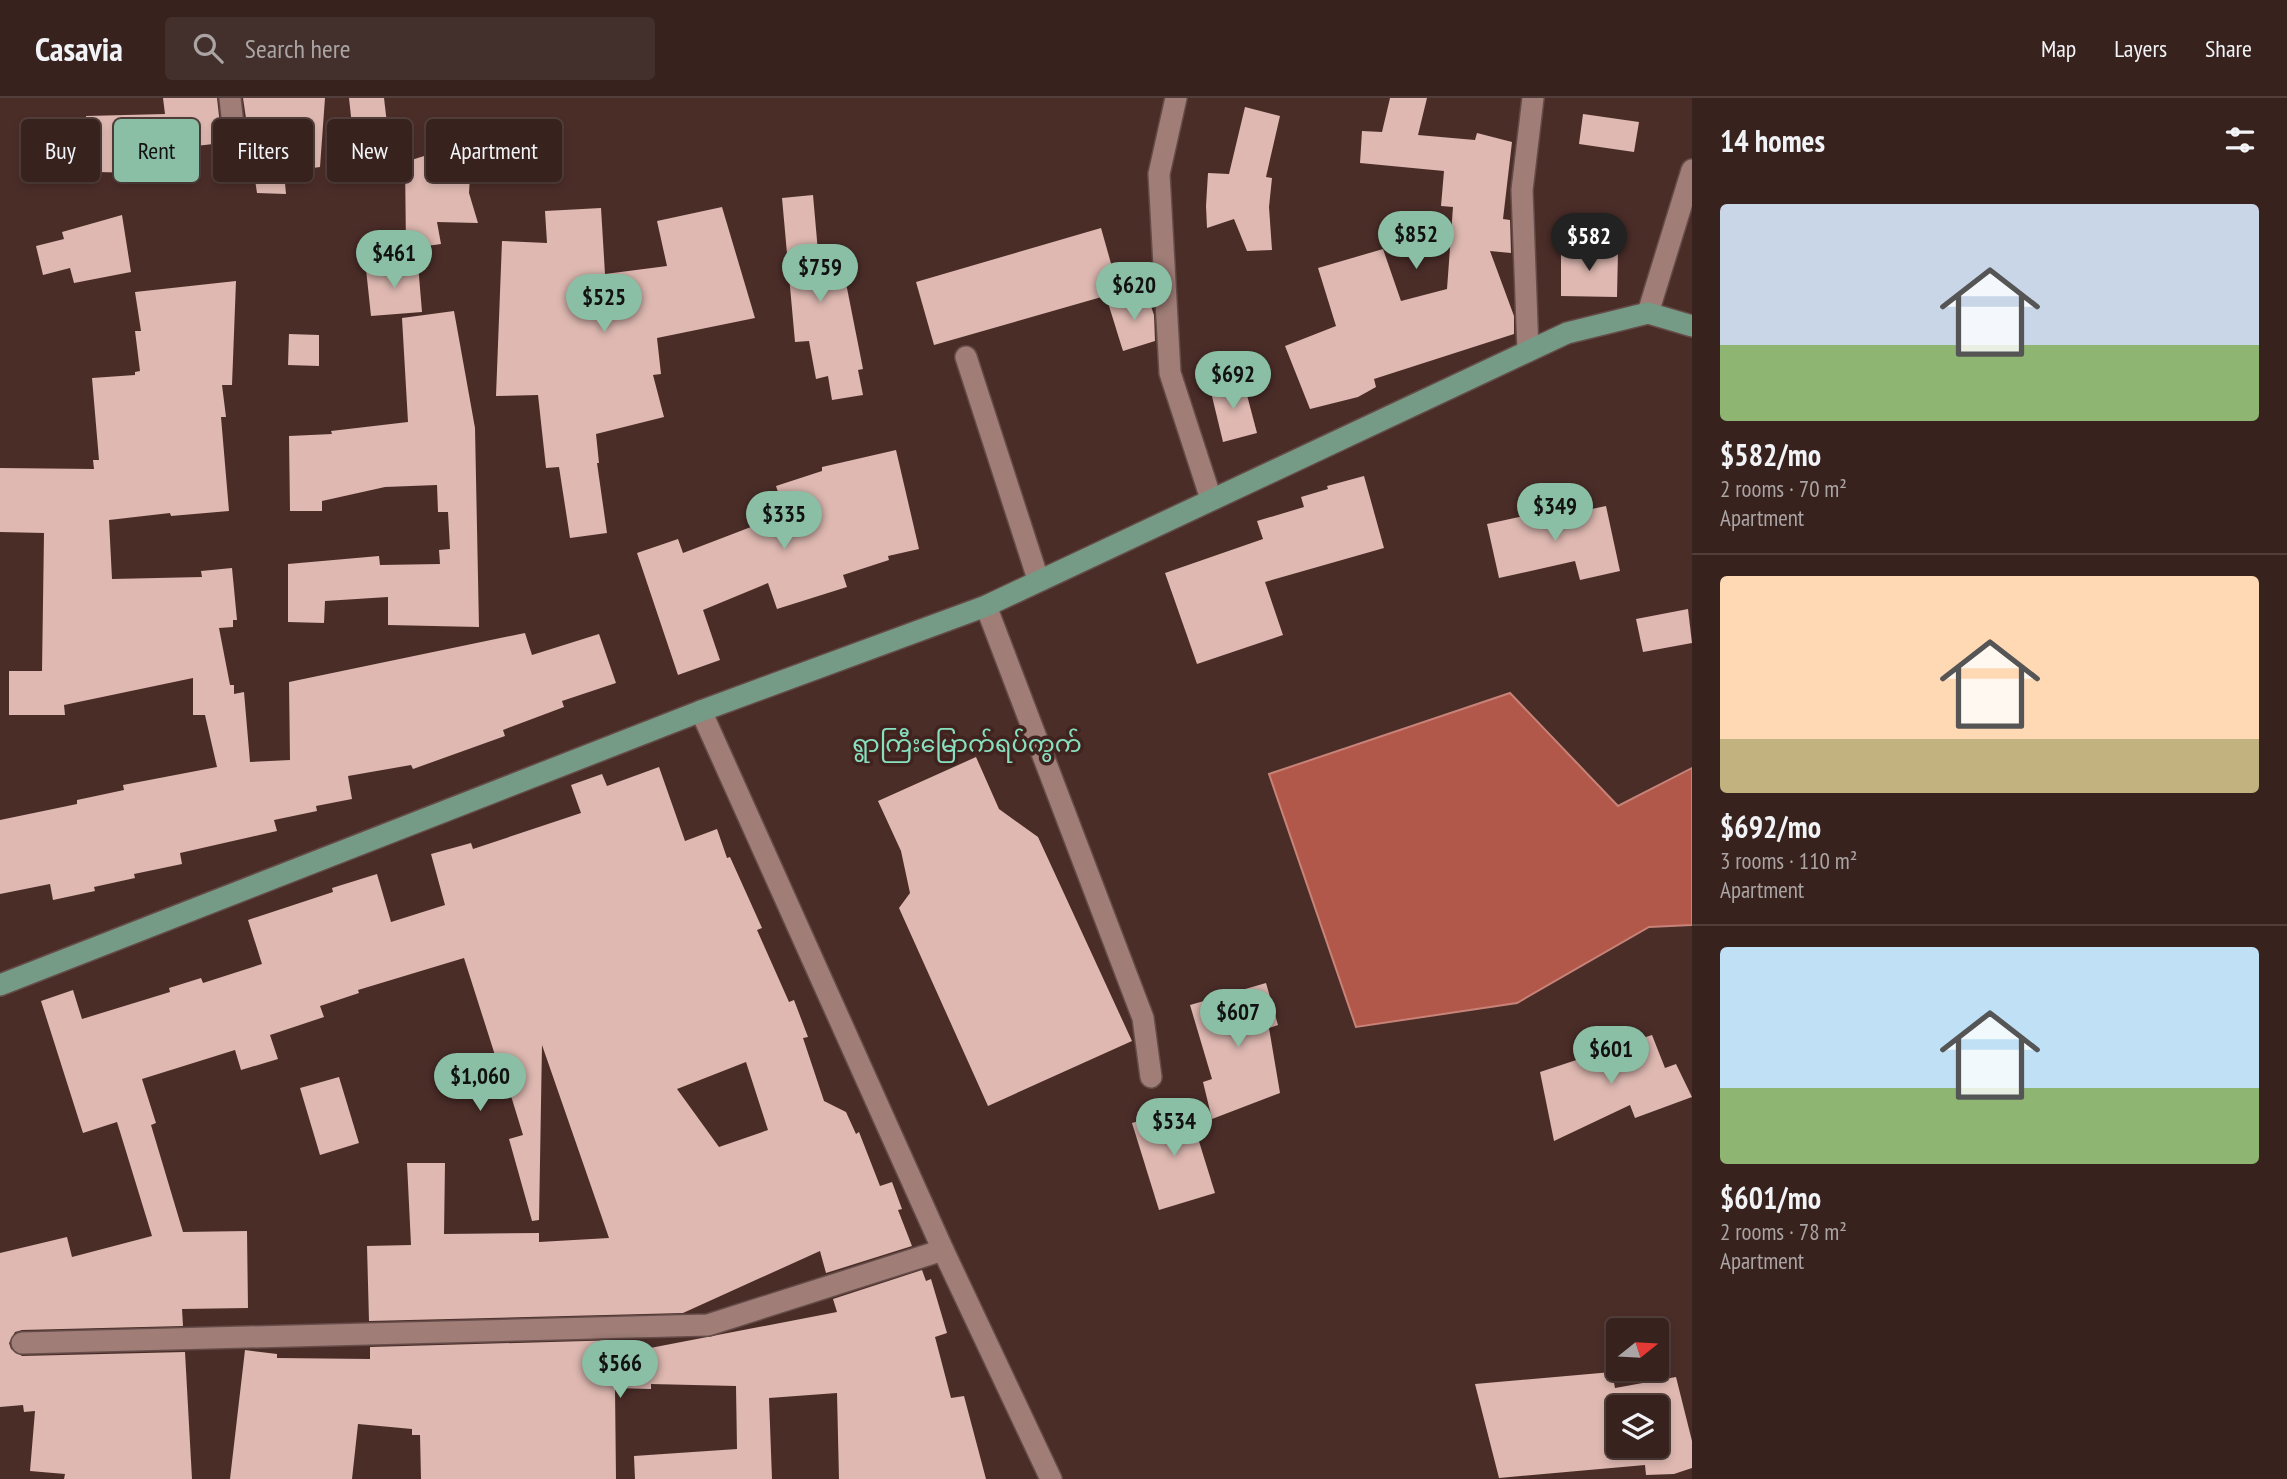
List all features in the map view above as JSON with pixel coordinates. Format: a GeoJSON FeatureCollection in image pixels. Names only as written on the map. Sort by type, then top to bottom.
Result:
{"type":"FeatureCollection","features":[{"type":"Feature","properties":{"kind":"main road"},"geometry":{"type":"LineString","coordinates":[[0,985],[702,711],[985,606],[1567,332],[1648,313],[1692,326]]}},
{"type":"Feature","properties":{"kind":"street"},"geometry":{"type":"LineString","coordinates":[[230,98],[232,119]]}},
{"type":"Feature","properties":{"kind":"street"},"geometry":{"type":"LineString","coordinates":[[1176,98],[1159,174],[1170,373],[1211,499]]}},
{"type":"Feature","properties":{"kind":"street"},"geometry":{"type":"LineString","coordinates":[[1528,351],[1522,190],[1533,98]]}},
{"type":"Feature","properties":{"kind":"street"},"geometry":{"type":"LineString","coordinates":[[1648,313],[1692,170]]}},
{"type":"Feature","properties":{"kind":"street"},"geometry":{"type":"LineString","coordinates":[[966,357],[1038,579]]}},
{"type":"Feature","properties":{"kind":"street"},"geometry":{"type":"LineString","coordinates":[[985,606],[1143,1018],[1151,1077]]}},
{"type":"Feature","properties":{"kind":"street"},"geometry":{"type":"LineString","coordinates":[[702,711],[943,1250],[1051,1479]]}},
{"type":"Feature","properties":{"kind":"street"},"geometry":{"type":"LineString","coordinates":[[22,1343],[708,1325],[943,1250]]}},
{"type":"Feature","properties":{"kind":"shaded area"},"geometry":{"type":"Polygon","coordinates":[[[1510,693],[1618,806],[1692,768],[1692,925],[1649,927],[1517,1003],[1356,1027],[1269,774],[1510,693]]]}},
{"type":"Feature","properties":{"kind":"building"},"geometry":{"type":"Polygon","coordinates":[[[163,98],[217,98],[219,119],[213,119],[213,144],[199,146],[199,119],[114,119],[114,172],[100,172],[100,119],[86,119],[86,116],[165,114],[163,98]]]}},
{"type":"Feature","properties":{"kind":"building"},"geometry":{"type":"Polygon","coordinates":[[[243,98],[325,98],[320,167],[313,168],[313,119],[246,119],[243,98]]]}},
{"type":"Feature","properties":{"kind":"building"},"geometry":{"type":"Polygon","coordinates":[[[349,98],[384,98],[386,119],[351,119],[349,98]]]}},
{"type":"Feature","properties":{"kind":"building"},"geometry":{"type":"Polygon","coordinates":[[[1390,98],[1427,98],[1418,135],[1475,140],[1477,133],[1512,142],[1503,219],[1510,220],[1511,253],[1490,251],[1514,316],[1514,334],[1374,379],[1376,387],[1358,397],[1310,409],[1285,346],[1336,326],[1318,268],[1383,249],[1401,301],[1447,289],[1453,207],[1441,206],[1444,171],[1360,163],[1362,131],[1382,132],[1390,98]]]}},
{"type":"Feature","properties":{"kind":"building"},"geometry":{"type":"Polygon","coordinates":[[[1245,107],[1280,116],[1266,177],[1272,178],[1269,207],[1272,250],[1247,251],[1234,219],[1207,228],[1208,173],[1229,174],[1245,107]]]}},
{"type":"Feature","properties":{"kind":"building"},"geometry":{"type":"Polygon","coordinates":[[[1583,114],[1639,122],[1634,152],[1579,144],[1583,114]]]}},
{"type":"Feature","properties":{"kind":"building"},"geometry":{"type":"Polygon","coordinates":[[[426,155],[426,182],[470,182],[469,193],[478,223],[437,222],[441,244],[406,249],[405,182],[412,182],[412,160],[426,155]]]}},
{"type":"Feature","properties":{"kind":"building"},"geometry":{"type":"Polygon","coordinates":[[[255,182],[285,182],[286,194],[257,193],[255,182]]]}},
{"type":"Feature","properties":{"kind":"building"},"geometry":{"type":"Polygon","coordinates":[[[813,195],[819,263],[828,261],[835,285],[846,283],[863,369],[858,370],[863,395],[832,400],[828,376],[816,379],[809,341],[795,342],[782,198],[813,195]]]}},
{"type":"Feature","properties":{"kind":"building"},"geometry":{"type":"Polygon","coordinates":[[[722,207],[755,318],[657,338],[661,374],[653,375],[664,417],[596,434],[597,463],[607,533],[570,538],[559,467],[546,468],[538,395],[496,396],[502,241],[547,243],[545,211],[601,208],[605,274],[667,266],[657,221],[722,207]]]}},
{"type":"Feature","properties":{"kind":"building"},"geometry":{"type":"Polygon","coordinates":[[[122,215],[131,272],[74,283],[70,268],[43,275],[36,246],[64,239],[62,232],[122,215]]]}},
{"type":"Feature","properties":{"kind":"building"},"geometry":{"type":"Polygon","coordinates":[[[1101,228],[1119,292],[934,345],[916,282],[1101,228]]]}},
{"type":"Feature","properties":{"kind":"building"},"geometry":{"type":"Polygon","coordinates":[[[1561,250],[1618,251],[1617,297],[1561,296],[1561,250]]]}},
{"type":"Feature","properties":{"kind":"building"},"geometry":{"type":"Polygon","coordinates":[[[418,264],[422,312],[371,316],[366,269],[418,264]]]}},
{"type":"Feature","properties":{"kind":"building"},"geometry":{"type":"Polygon","coordinates":[[[236,281],[232,385],[222,385],[226,417],[221,417],[229,511],[171,516],[170,513],[109,520],[112,579],[202,577],[201,571],[232,568],[237,620],[233,620],[233,627],[219,628],[230,685],[234,685],[234,694],[244,692],[250,762],[290,760],[289,682],[525,633],[532,655],[599,634],[616,683],[562,701],[564,707],[503,730],[505,736],[413,769],[411,765],[348,776],[352,799],[316,806],[317,811],[274,820],[277,831],[180,853],[182,864],[134,874],[135,878],[94,887],[95,891],[53,900],[50,884],[0,894],[0,820],[77,804],[77,800],[124,790],[123,785],[217,767],[205,715],[193,715],[193,678],[64,705],[65,715],[9,715],[9,671],[42,671],[44,533],[0,532],[0,468],[94,469],[93,460],[99,460],[92,378],[135,375],[135,372],[140,371],[135,331],[141,331],[135,292],[236,281]]]}},
{"type":"Feature","properties":{"kind":"building"},"geometry":{"type":"Polygon","coordinates":[[[1147,294],[1154,315],[1155,341],[1123,351],[1109,306],[1147,294]]]}},
{"type":"Feature","properties":{"kind":"building"},"geometry":{"type":"Polygon","coordinates":[[[454,311],[475,428],[479,627],[388,625],[388,597],[325,601],[324,623],[288,622],[288,564],[379,556],[380,565],[440,564],[439,550],[450,549],[448,512],[438,512],[437,485],[385,487],[322,501],[322,511],[290,511],[289,436],[332,434],[331,431],[408,422],[402,318],[454,311]]]}},
{"type":"Feature","properties":{"kind":"building"},"geometry":{"type":"Polygon","coordinates":[[[289,334],[319,335],[319,366],[288,365],[289,334]]]}},
{"type":"Feature","properties":{"kind":"building"},"geometry":{"type":"Polygon","coordinates":[[[1243,380],[1257,433],[1223,442],[1210,388],[1243,380]]]}},
{"type":"Feature","properties":{"kind":"building"},"geometry":{"type":"Polygon","coordinates":[[[896,450],[919,549],[888,556],[889,560],[843,575],[847,587],[777,609],[768,583],[703,610],[720,660],[678,675],[637,553],[678,539],[683,553],[785,514],[776,486],[822,471],[822,467],[896,450]]]}},
{"type":"Feature","properties":{"kind":"building"},"geometry":{"type":"Polygon","coordinates":[[[1364,476],[1384,548],[1265,582],[1283,635],[1197,664],[1165,573],[1263,539],[1257,521],[1304,507],[1301,497],[1328,489],[1327,486],[1364,476]]]}},
{"type":"Feature","properties":{"kind":"building"},"geometry":{"type":"Polygon","coordinates":[[[1606,506],[1620,571],[1580,580],[1575,561],[1499,578],[1487,524],[1537,513],[1539,520],[1606,506]]]}},
{"type":"Feature","properties":{"kind":"building"},"geometry":{"type":"Polygon","coordinates":[[[1688,609],[1692,643],[1643,652],[1636,619],[1688,609]]]}},
{"type":"Feature","properties":{"kind":"building"},"geometry":{"type":"Polygon","coordinates":[[[976,757],[999,809],[1038,837],[1132,1041],[988,1106],[899,908],[910,893],[901,851],[878,801],[976,757]]]}},
{"type":"Feature","properties":{"kind":"building"},"geometry":{"type":"Polygon","coordinates":[[[659,767],[685,841],[717,829],[727,858],[730,857],[762,928],[757,930],[789,1002],[794,1000],[808,1037],[803,1038],[824,1101],[846,1112],[856,1134],[859,1132],[880,1186],[892,1182],[902,1209],[898,1210],[912,1246],[826,1273],[820,1251],[683,1313],[369,1321],[367,1246],[411,1245],[407,1163],[445,1163],[444,1234],[539,1233],[539,1242],[609,1238],[542,1045],[539,1220],[532,1221],[509,1139],[523,1135],[464,958],[358,990],[359,993],[320,1006],[324,1017],[270,1035],[278,1059],[241,1070],[235,1050],[142,1079],[156,1123],[151,1125],[183,1232],[247,1231],[248,1308],[182,1309],[183,1326],[15,1332],[9,1343],[11,1349],[22,1356],[185,1352],[192,1479],[64,1479],[65,1474],[30,1471],[35,1411],[24,1412],[23,1405],[0,1407],[0,1253],[67,1237],[72,1257],[152,1236],[117,1122],[83,1133],[41,1001],[73,990],[82,1019],[170,992],[169,988],[201,978],[203,983],[262,964],[248,920],[333,892],[332,888],[377,874],[391,922],[445,905],[431,854],[471,843],[473,849],[581,813],[571,785],[602,774],[607,786],[659,767]],[[746,1062],[677,1089],[719,1147],[768,1130],[746,1062]]]}},
{"type":"Feature","properties":{"kind":"building"},"geometry":{"type":"Polygon","coordinates":[[[1266,983],[1278,1025],[1269,1028],[1280,1093],[1212,1119],[1203,1082],[1212,1079],[1190,1005],[1266,983]]]}},
{"type":"Feature","properties":{"kind":"building"},"geometry":{"type":"Polygon","coordinates":[[[1652,1035],[1665,1068],[1676,1064],[1692,1097],[1635,1118],[1630,1105],[1554,1141],[1540,1072],[1652,1035]]]}},
{"type":"Feature","properties":{"kind":"building"},"geometry":{"type":"Polygon","coordinates":[[[339,1077],[359,1143],[320,1155],[300,1088],[339,1077]]]}},
{"type":"Feature","properties":{"kind":"building"},"geometry":{"type":"Polygon","coordinates":[[[1188,1106],[1215,1193],[1159,1210],[1132,1123],[1188,1106]]]}},
{"type":"Feature","properties":{"kind":"building"},"geometry":{"type":"Polygon","coordinates":[[[922,1270],[926,1281],[931,1279],[947,1333],[935,1337],[951,1398],[964,1396],[986,1479],[839,1479],[837,1393],[769,1398],[772,1479],[635,1479],[634,1456],[737,1449],[736,1386],[651,1384],[651,1389],[615,1388],[616,1479],[421,1479],[420,1435],[412,1435],[412,1429],[358,1424],[352,1479],[230,1479],[245,1350],[277,1354],[277,1358],[370,1359],[370,1347],[621,1340],[611,1345],[614,1355],[837,1312],[833,1299],[922,1270]]]}},
{"type":"Feature","properties":{"kind":"building"},"geometry":{"type":"Polygon","coordinates":[[[1606,1373],[1606,1381],[1614,1381],[1615,1388],[1670,1381],[1670,1378],[1676,1377],[1692,1441],[1692,1468],[1674,1474],[1646,1475],[1645,1465],[1499,1478],[1475,1384],[1606,1373]]]}},
{"type":"Feature","properties":{"kind":"district","name":"ရွာကြီးမြောက်ရပ်ကွက်"},"geometry":{"type":"Point","coordinates":[967,743]}}]}
